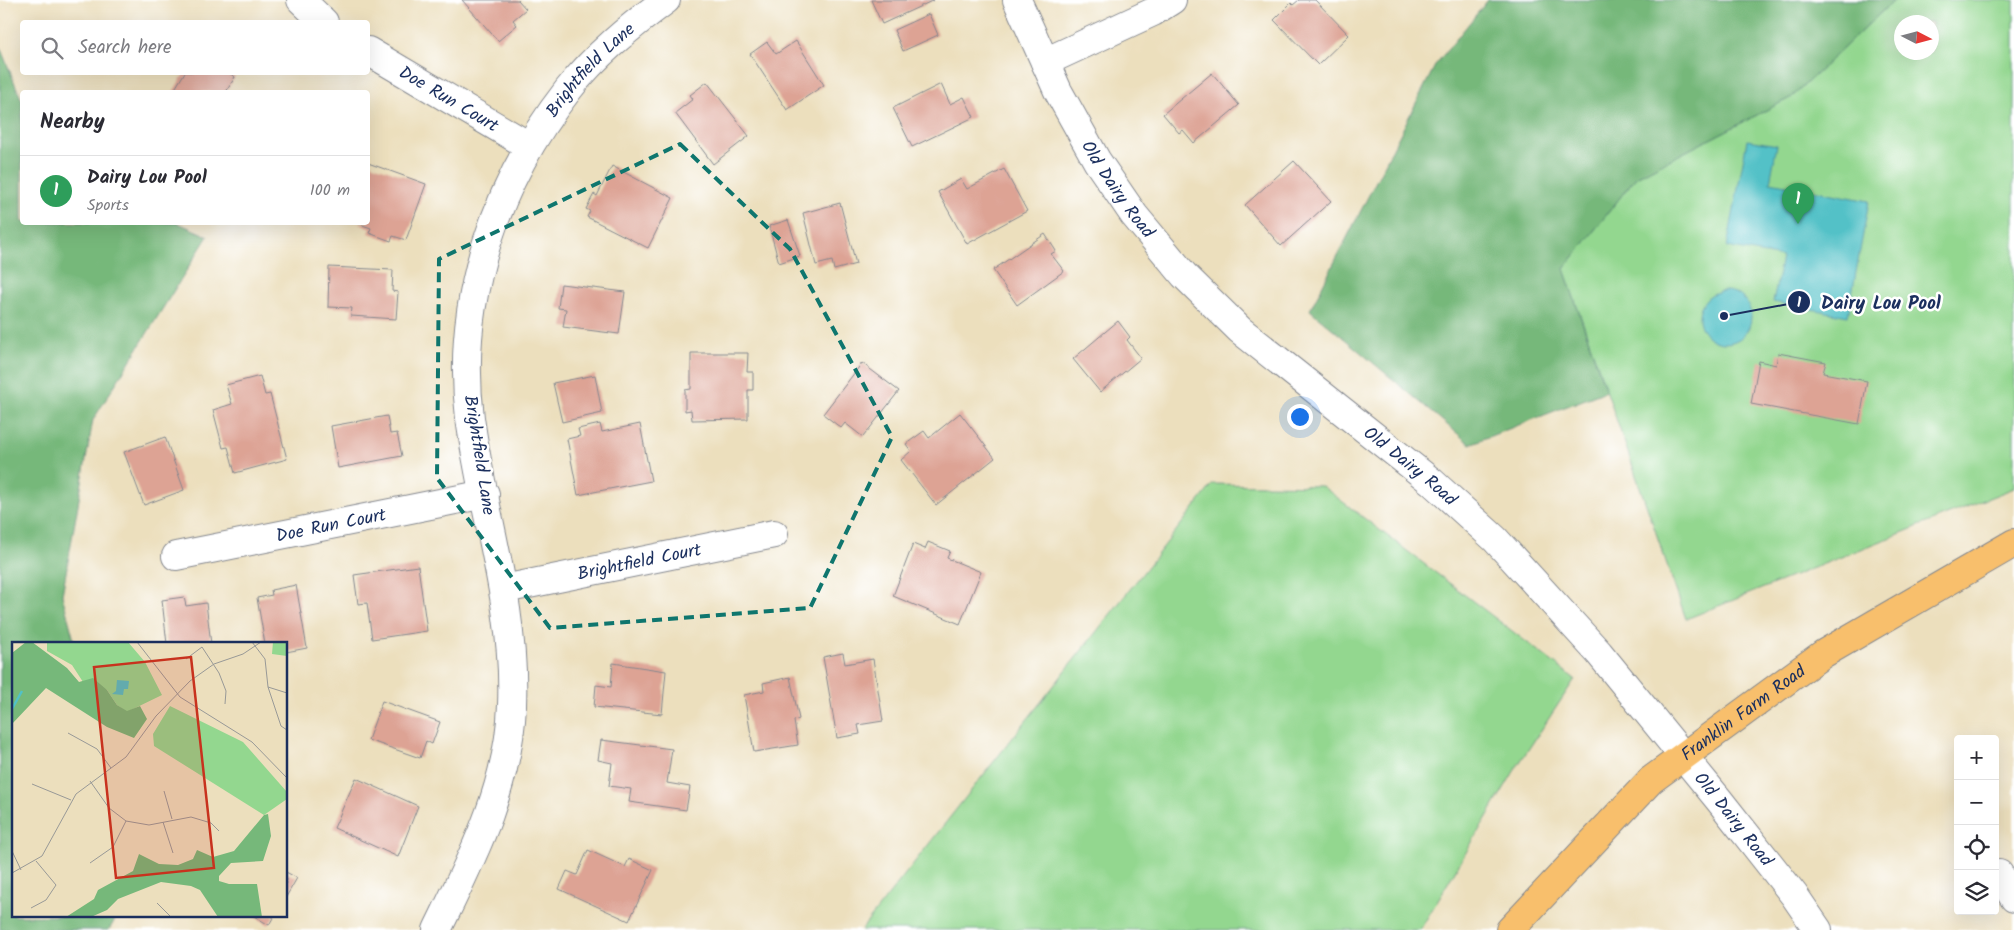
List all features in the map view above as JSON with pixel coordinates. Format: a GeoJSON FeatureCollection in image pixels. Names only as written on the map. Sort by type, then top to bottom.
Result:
{"type":"FeatureCollection","features":[{"type":"Feature","properties":{"kind":"main road","name":"Franklin Farm Road"},"geometry":{"type":"LineString","coordinates":[[1510,930],[1651,780],[1823,654],[2014,543]]}},
{"type":"Feature","properties":{"kind":"street"},"geometry":{"type":"LineString","coordinates":[[301,0],[322,20]]}},
{"type":"Feature","properties":{"kind":"street","name":"Brightfield Lane"},"geometry":{"type":"LineString","coordinates":[[437,930],[483,836],[504,769],[512,706],[512,644],[504,590],[470,418],[466,358],[472,300],[481,261],[503,198],[529,146],[575,82],[613,42],[666,0]]}},
{"type":"Feature","properties":{"kind":"street","name":"Old Dairy Road"},"geometry":{"type":"LineString","coordinates":[[1017,0],[1058,91],[1098,161],[1134,215],[1184,275],[1240,330],[1432,482],[1495,539],[1599,653],[1794,895],[1818,930]]}},
{"type":"Feature","properties":{"kind":"street"},"geometry":{"type":"LineString","coordinates":[[1045,62],[1153,12],[1172,0]]}},
{"type":"Feature","properties":{"kind":"street","name":"Doe Run Court"},"geometry":{"type":"LineString","coordinates":[[370,52],[529,146]]}},
{"type":"Feature","properties":{"kind":"street","name":"Doe Run Court"},"geometry":{"type":"LineString","coordinates":[[176,556],[485,494]]}},
{"type":"Feature","properties":{"kind":"street","name":"Brightfield Court"},"geometry":{"type":"LineString","coordinates":[[504,590],[774,534]]}},
{"type":"Feature","properties":{"kind":"street"},"geometry":{"type":"LineString","coordinates":[[1999,874],[2014,898]]}},
{"type":"Feature","properties":{"kind":"highlighted area"},"geometry":{"type":"Polygon","coordinates":[[[680,144],[790,249],[892,437],[810,608],[550,628],[437,478],[439,259],[680,144]]]}},
{"type":"Feature","properties":{"kind":"green space"},"geometry":{"type":"Polygon","coordinates":[[[1488,0],[1894,0],[1792,97],[1636,177],[1564,269],[1606,391],[1470,444],[1310,310],[1436,64],[1488,0]]]}},
{"type":"Feature","properties":{"kind":"green space"},"geometry":{"type":"Polygon","coordinates":[[[1894,0],[2014,0],[2014,488],[1686,619],[1564,269],[1636,177],[1792,97],[1894,0]]]}},
{"type":"Feature","properties":{"kind":"green space"},"geometry":{"type":"Polygon","coordinates":[[[0,47],[20,96],[20,225],[183,225],[208,236],[93,420],[62,595],[74,642],[12,642],[12,918],[116,918],[109,930],[0,930],[0,47]]]}},
{"type":"Feature","properties":{"kind":"green space"},"geometry":{"type":"Polygon","coordinates":[[[1213,484],[1322,486],[1575,679],[1516,768],[1420,930],[861,930],[1213,484]]]}},
{"type":"Feature","properties":{"kind":"water"},"geometry":{"type":"Polygon","coordinates":[[[1747,140],[1777,145],[1770,182],[1869,201],[1848,316],[1773,302],[1782,257],[1727,247],[1747,140]]]}},
{"type":"Feature","properties":{"kind":"water"},"geometry":{"type":"Polygon","coordinates":[[[1720,291],[1730,291],[1739,295],[1747,303],[1751,317],[1747,331],[1739,339],[1730,343],[1720,343],[1711,339],[1703,331],[1699,322],[1699,312],[1703,303],[1711,295],[1720,291]]]}},
{"type":"Feature","properties":{"kind":"building"},"geometry":{"type":"Polygon","coordinates":[[[462,0],[518,0],[526,9],[513,20],[517,25],[498,41],[462,0]]]}},
{"type":"Feature","properties":{"kind":"building"},"geometry":{"type":"Polygon","coordinates":[[[871,0],[934,0],[882,24],[871,0]]]}},
{"type":"Feature","properties":{"kind":"building"},"geometry":{"type":"Polygon","coordinates":[[[1299,0],[1315,0],[1349,35],[1318,65],[1274,20],[1291,3],[1293,5],[1299,0]]]}},
{"type":"Feature","properties":{"kind":"building"},"geometry":{"type":"Polygon","coordinates":[[[929,14],[938,35],[903,51],[894,30],[929,14]]]}},
{"type":"Feature","properties":{"kind":"building"},"geometry":{"type":"Polygon","coordinates":[[[796,41],[824,85],[787,110],[750,54],[767,42],[776,54],[796,41]]]}},
{"type":"Feature","properties":{"kind":"building"},"geometry":{"type":"Polygon","coordinates":[[[1212,73],[1239,105],[1194,143],[1183,130],[1179,133],[1163,114],[1212,73]]]}},
{"type":"Feature","properties":{"kind":"building"},"geometry":{"type":"Polygon","coordinates":[[[183,75],[232,75],[235,77],[227,90],[174,90],[183,75]]]}},
{"type":"Feature","properties":{"kind":"building"},"geometry":{"type":"Polygon","coordinates":[[[707,82],[749,136],[713,164],[675,113],[693,99],[690,95],[707,82]]]}},
{"type":"Feature","properties":{"kind":"building"},"geometry":{"type":"Polygon","coordinates":[[[941,84],[950,104],[964,97],[974,117],[912,147],[893,108],[941,84]]]}},
{"type":"Feature","properties":{"kind":"building"},"geometry":{"type":"Polygon","coordinates":[[[1294,161],[1331,201],[1281,246],[1245,205],[1294,161]]]}},
{"type":"Feature","properties":{"kind":"building"},"geometry":{"type":"Polygon","coordinates":[[[370,164],[426,184],[406,240],[393,236],[391,241],[369,233],[371,228],[363,225],[370,225],[370,164]]]}},
{"type":"Feature","properties":{"kind":"building"},"geometry":{"type":"Polygon","coordinates":[[[612,166],[673,198],[648,248],[587,217],[590,211],[586,209],[594,194],[597,196],[612,166]]]}},
{"type":"Feature","properties":{"kind":"building"},"geometry":{"type":"Polygon","coordinates":[[[1004,169],[1027,211],[967,244],[938,192],[961,179],[967,189],[1004,169]]]}},
{"type":"Feature","properties":{"kind":"building"},"geometry":{"type":"Polygon","coordinates":[[[840,203],[856,264],[834,270],[832,261],[816,265],[803,213],[840,203]]]}},
{"type":"Feature","properties":{"kind":"building"},"geometry":{"type":"Polygon","coordinates":[[[788,220],[800,256],[779,263],[769,226],[788,220]]]}},
{"type":"Feature","properties":{"kind":"building"},"geometry":{"type":"Polygon","coordinates":[[[1045,234],[1056,251],[1051,254],[1064,271],[1017,305],[993,270],[1045,234]]]}},
{"type":"Feature","properties":{"kind":"building"},"geometry":{"type":"Polygon","coordinates":[[[329,267],[393,270],[392,291],[398,292],[396,319],[351,316],[352,308],[328,307],[329,267]]]}},
{"type":"Feature","properties":{"kind":"building"},"geometry":{"type":"Polygon","coordinates":[[[561,284],[625,292],[619,334],[563,327],[566,309],[558,308],[561,284]]]}},
{"type":"Feature","properties":{"kind":"building"},"geometry":{"type":"Polygon","coordinates":[[[1118,321],[1130,337],[1127,340],[1141,358],[1100,392],[1073,359],[1118,321]]]}},
{"type":"Feature","properties":{"kind":"building"},"geometry":{"type":"Polygon","coordinates":[[[691,353],[748,353],[747,372],[753,372],[753,390],[748,390],[748,419],[692,420],[691,410],[685,411],[685,390],[691,389],[691,353]]]}},
{"type":"Feature","properties":{"kind":"building"},"geometry":{"type":"Polygon","coordinates":[[[1778,353],[1826,362],[1823,373],[1867,381],[1859,424],[1751,404],[1759,361],[1776,365],[1778,353]]]}},
{"type":"Feature","properties":{"kind":"building"},"geometry":{"type":"Polygon","coordinates":[[[862,363],[899,391],[863,437],[845,423],[841,428],[823,414],[862,363]]]}},
{"type":"Feature","properties":{"kind":"building"},"geometry":{"type":"Polygon","coordinates":[[[595,375],[602,413],[562,422],[553,383],[595,375]]]}},
{"type":"Feature","properties":{"kind":"building"},"geometry":{"type":"Polygon","coordinates":[[[260,376],[265,395],[270,394],[287,459],[235,473],[228,447],[223,448],[213,410],[232,404],[226,385],[260,376]]]}},
{"type":"Feature","properties":{"kind":"building"},"geometry":{"type":"Polygon","coordinates":[[[960,413],[995,458],[936,505],[901,460],[911,451],[906,444],[924,431],[929,438],[960,413]]]}},
{"type":"Feature","properties":{"kind":"building"},"geometry":{"type":"Polygon","coordinates":[[[387,416],[390,434],[397,433],[402,456],[338,468],[331,426],[387,416]]]}},
{"type":"Feature","properties":{"kind":"building"},"geometry":{"type":"Polygon","coordinates":[[[600,424],[602,432],[640,424],[651,481],[578,495],[567,439],[580,436],[578,429],[600,424]]]}},
{"type":"Feature","properties":{"kind":"building"},"geometry":{"type":"Polygon","coordinates":[[[165,437],[184,490],[144,505],[124,452],[165,437]]]}},
{"type":"Feature","properties":{"kind":"building"},"geometry":{"type":"Polygon","coordinates":[[[928,542],[950,551],[947,558],[981,572],[960,624],[893,596],[913,544],[925,549],[928,542]]]}},
{"type":"Feature","properties":{"kind":"building"},"geometry":{"type":"Polygon","coordinates":[[[418,566],[427,631],[372,639],[367,603],[358,604],[354,575],[418,566]]]}},
{"type":"Feature","properties":{"kind":"building"},"geometry":{"type":"Polygon","coordinates":[[[296,585],[307,648],[288,652],[288,642],[265,642],[257,598],[272,595],[271,590],[296,585]]]}},
{"type":"Feature","properties":{"kind":"building"},"geometry":{"type":"Polygon","coordinates":[[[184,597],[186,606],[206,603],[211,642],[167,642],[162,600],[184,597]]]}},
{"type":"Feature","properties":{"kind":"building"},"geometry":{"type":"Polygon","coordinates":[[[843,653],[845,664],[873,659],[883,721],[858,725],[860,734],[837,738],[823,657],[843,653]]]}},
{"type":"Feature","properties":{"kind":"building"},"geometry":{"type":"Polygon","coordinates":[[[613,663],[666,671],[662,714],[594,707],[596,685],[611,687],[613,663]]]}},
{"type":"Feature","properties":{"kind":"building"},"geometry":{"type":"Polygon","coordinates":[[[790,677],[799,719],[794,721],[798,745],[754,752],[744,695],[764,691],[763,683],[790,677]]]}},
{"type":"Feature","properties":{"kind":"building"},"geometry":{"type":"Polygon","coordinates":[[[382,701],[440,722],[432,744],[426,741],[420,758],[368,740],[382,701]]]}},
{"type":"Feature","properties":{"kind":"building"},"geometry":{"type":"Polygon","coordinates":[[[601,740],[672,749],[667,783],[690,787],[686,810],[629,802],[631,789],[609,786],[612,763],[598,760],[601,740]]]}},
{"type":"Feature","properties":{"kind":"building"},"geometry":{"type":"Polygon","coordinates":[[[356,778],[418,806],[398,857],[334,828],[356,778]]]}},
{"type":"Feature","properties":{"kind":"building"},"geometry":{"type":"Polygon","coordinates":[[[588,850],[625,867],[629,859],[653,870],[629,921],[559,889],[567,871],[577,875],[588,850]]]}},
{"type":"Feature","properties":{"kind":"building"},"geometry":{"type":"Polygon","coordinates":[[[288,873],[297,878],[288,894],[288,873]]]}},
{"type":"Feature","properties":{"kind":"building"},"geometry":{"type":"Polygon","coordinates":[[[257,918],[273,918],[269,925],[257,918]]]}},
{"type":"Feature","properties":{"kind":"place","name":"Dairy Lou Pool"},"geometry":{"type":"Point","coordinates":[1798,224]}},
{"type":"Feature","properties":{"kind":"place","name":"Dairy Lou Pool"},"geometry":{"type":"Point","coordinates":[1724,316]}}]}
